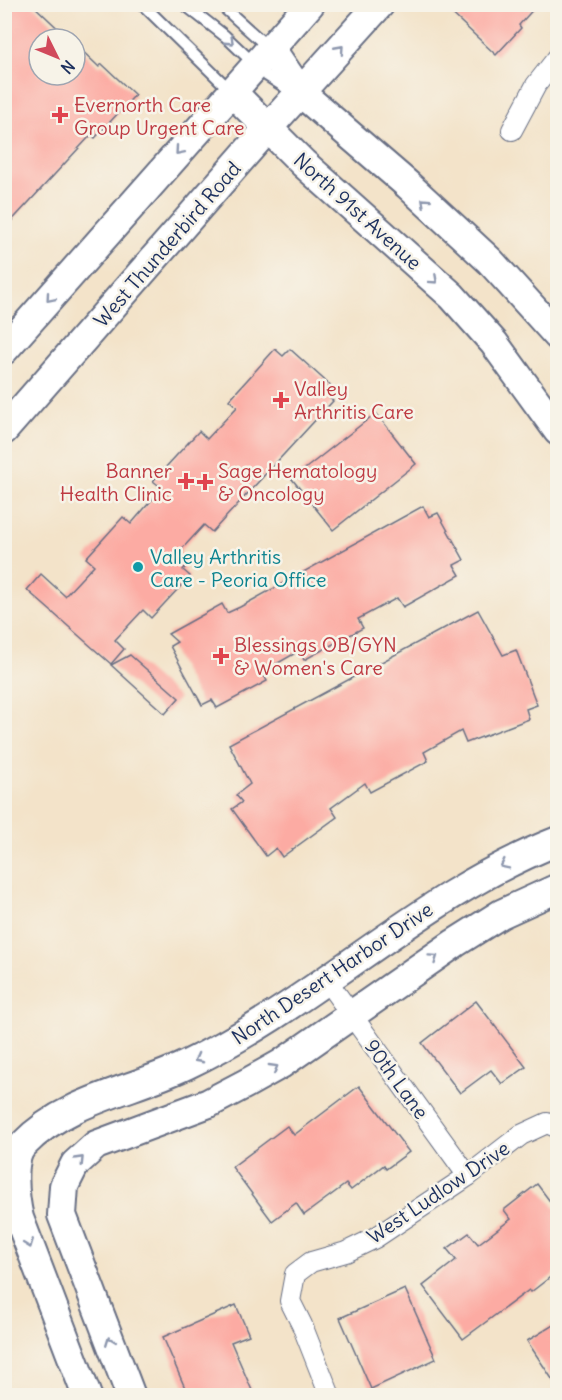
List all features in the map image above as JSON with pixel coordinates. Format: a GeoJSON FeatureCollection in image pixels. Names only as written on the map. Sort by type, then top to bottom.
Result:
{"type":"FeatureCollection","features":[{"type":"Feature","properties":{"kind":"main road"},"geometry":{"type":"LineString","coordinates":[[4,350],[310,4]]}},
{"type":"Feature","properties":{"kind":"main road","name":"West Thunderbird Road"},"geometry":{"type":"LineString","coordinates":[[4,430],[268,128],[380,4]]}},
{"type":"Feature","properties":{"kind":"main road"},"geometry":{"type":"LineString","coordinates":[[263,57],[490,261],[558,336]]}},
{"type":"Feature","properties":{"kind":"main road","name":"North 91st Avenue"},"geometry":{"type":"LineString","coordinates":[[232,92],[303,164],[452,296],[494,343],[558,431]]}},
{"type":"Feature","properties":{"kind":"main road"},"geometry":{"type":"LineString","coordinates":[[524,382],[558,404]]}},
{"type":"Feature","properties":{"kind":"main road","name":"North Desert Harbor Drive"},"geometry":{"type":"LineString","coordinates":[[87,1395],[19,1218],[14,1195],[17,1159],[21,1146],[57,1117],[184,1066],[260,1025],[454,892],[491,871],[558,841]]}},
{"type":"Feature","properties":{"kind":"main road"},"geometry":{"type":"LineString","coordinates":[[131,1395],[62,1215],[64,1186],[75,1164],[96,1145],[209,1103],[247,1083],[280,1064],[455,943],[501,914],[558,888]]}},
{"type":"Feature","properties":{"kind":"street"},"geometry":{"type":"LineString","coordinates":[[512,130],[536,85],[558,57]]}},
{"type":"Feature","properties":{"kind":"street","name":"90th Lane"},"geometry":{"type":"LineString","coordinates":[[327,981],[468,1176]]}},
{"type":"Feature","properties":{"kind":"street","name":"West Ludlow Drive"},"geometry":{"type":"LineString","coordinates":[[330,1395],[290,1301],[295,1274],[311,1262],[346,1252],[375,1238],[468,1176],[521,1135],[552,1126]]}},
{"type":"Feature","properties":{"kind":"lane","name":"North 91st Avenue"},"geometry":{"type":"LineString","coordinates":[[142,4],[232,92]]}},
{"type":"Feature","properties":{"kind":"lane"},"geometry":{"type":"LineString","coordinates":[[184,4],[225,36],[263,57]]}},
{"type":"Feature","properties":{"kind":"lane"},"geometry":{"type":"LineString","coordinates":[[220,4],[263,57]]}},
{"type":"Feature","properties":{"kind":"building","name":"Evernorth Care Group Urgent Care"},"geometry":{"type":"Polygon","coordinates":[[[11,4],[32,4],[56,27],[27,27],[27,87],[87,87],[87,56],[99,67],[102,64],[135,95],[95,138],[91,135],[4,229],[4,12],[11,4]]]}},
{"type":"Feature","properties":{"kind":"building"},"geometry":{"type":"Polygon","coordinates":[[[442,4],[538,4],[519,25],[521,28],[496,55],[442,4]]]}},
{"type":"Feature","properties":{"kind":"building"},"geometry":{"type":"Polygon","coordinates":[[[275,349],[283,356],[290,349],[331,386],[324,393],[333,401],[212,532],[204,525],[179,552],[189,562],[183,570],[190,576],[151,618],[143,610],[115,640],[124,649],[111,664],[27,590],[41,574],[65,596],[94,565],[86,558],[123,517],[131,524],[162,488],[153,481],[199,431],[207,439],[237,407],[229,400],[275,349]]]}},
{"type":"Feature","properties":{"kind":"building"},"geometry":{"type":"Polygon","coordinates":[[[376,413],[416,464],[333,530],[292,479],[376,413]]]}},
{"type":"Feature","properties":{"kind":"building"},"geometry":{"type":"Polygon","coordinates":[[[423,506],[429,517],[438,513],[464,560],[454,565],[460,575],[403,607],[397,598],[358,619],[363,628],[304,660],[299,651],[262,672],[267,681],[217,708],[212,700],[202,705],[170,646],[177,642],[168,634],[222,604],[227,613],[240,607],[423,506]]]}},
{"type":"Feature","properties":{"kind":"building"},"geometry":{"type":"Polygon","coordinates":[[[478,610],[503,655],[516,650],[537,705],[526,709],[529,719],[466,743],[461,731],[424,752],[428,761],[370,792],[365,783],[331,808],[337,817],[282,857],[276,848],[266,856],[232,809],[242,802],[236,795],[250,784],[229,744],[478,610]]]}},
{"type":"Feature","properties":{"kind":"building"},"geometry":{"type":"Polygon","coordinates":[[[130,655],[179,698],[165,714],[111,665],[130,655]]]}},
{"type":"Feature","properties":{"kind":"building"},"geometry":{"type":"Polygon","coordinates":[[[476,1001],[526,1067],[502,1084],[491,1070],[460,1093],[422,1043],[476,1001]]]}},
{"type":"Feature","properties":{"kind":"building"},"geometry":{"type":"Polygon","coordinates":[[[359,1086],[409,1152],[386,1169],[384,1165],[351,1190],[346,1184],[304,1215],[296,1203],[272,1221],[232,1167],[287,1126],[294,1135],[359,1086]]]}},
{"type":"Feature","properties":{"kind":"building"},"geometry":{"type":"Polygon","coordinates":[[[537,1184],[558,1212],[558,1271],[463,1339],[423,1286],[456,1260],[447,1249],[469,1233],[478,1244],[511,1219],[504,1210],[537,1184]]]}},
{"type":"Feature","properties":{"kind":"building"},"geometry":{"type":"Polygon","coordinates":[[[405,1289],[436,1359],[371,1389],[340,1318],[405,1289]]]}},
{"type":"Feature","properties":{"kind":"building"},"geometry":{"type":"Polygon","coordinates":[[[236,1305],[249,1335],[231,1342],[254,1395],[188,1395],[163,1337],[236,1305]]]}},
{"type":"Feature","properties":{"kind":"building"},"geometry":{"type":"Polygon","coordinates":[[[558,1322],[558,1388],[527,1341],[558,1322]]]}},
{"type":"Feature","properties":{"kind":"place","name":"Evernorth Care Group Urgent Care"},"geometry":{"type":"Point","coordinates":[60,115]}},
{"type":"Feature","properties":{"kind":"place","name":"Valley Arthritis Care"},"geometry":{"type":"Point","coordinates":[281,400]}},
{"type":"Feature","properties":{"kind":"place","name":"Banner Health Clinic"},"geometry":{"type":"Point","coordinates":[186,481]}},
{"type":"Feature","properties":{"kind":"place","name":"Sage Hematology & Oncology"},"geometry":{"type":"Point","coordinates":[205,482]}},
{"type":"Feature","properties":{"kind":"place","name":"Valley Arthritis Care - Peoria Office"},"geometry":{"type":"Point","coordinates":[138,567]}},
{"type":"Feature","properties":{"kind":"place","name":"Blessings OB/GYN & Women's Care"},"geometry":{"type":"Point","coordinates":[221,656]}}]}
